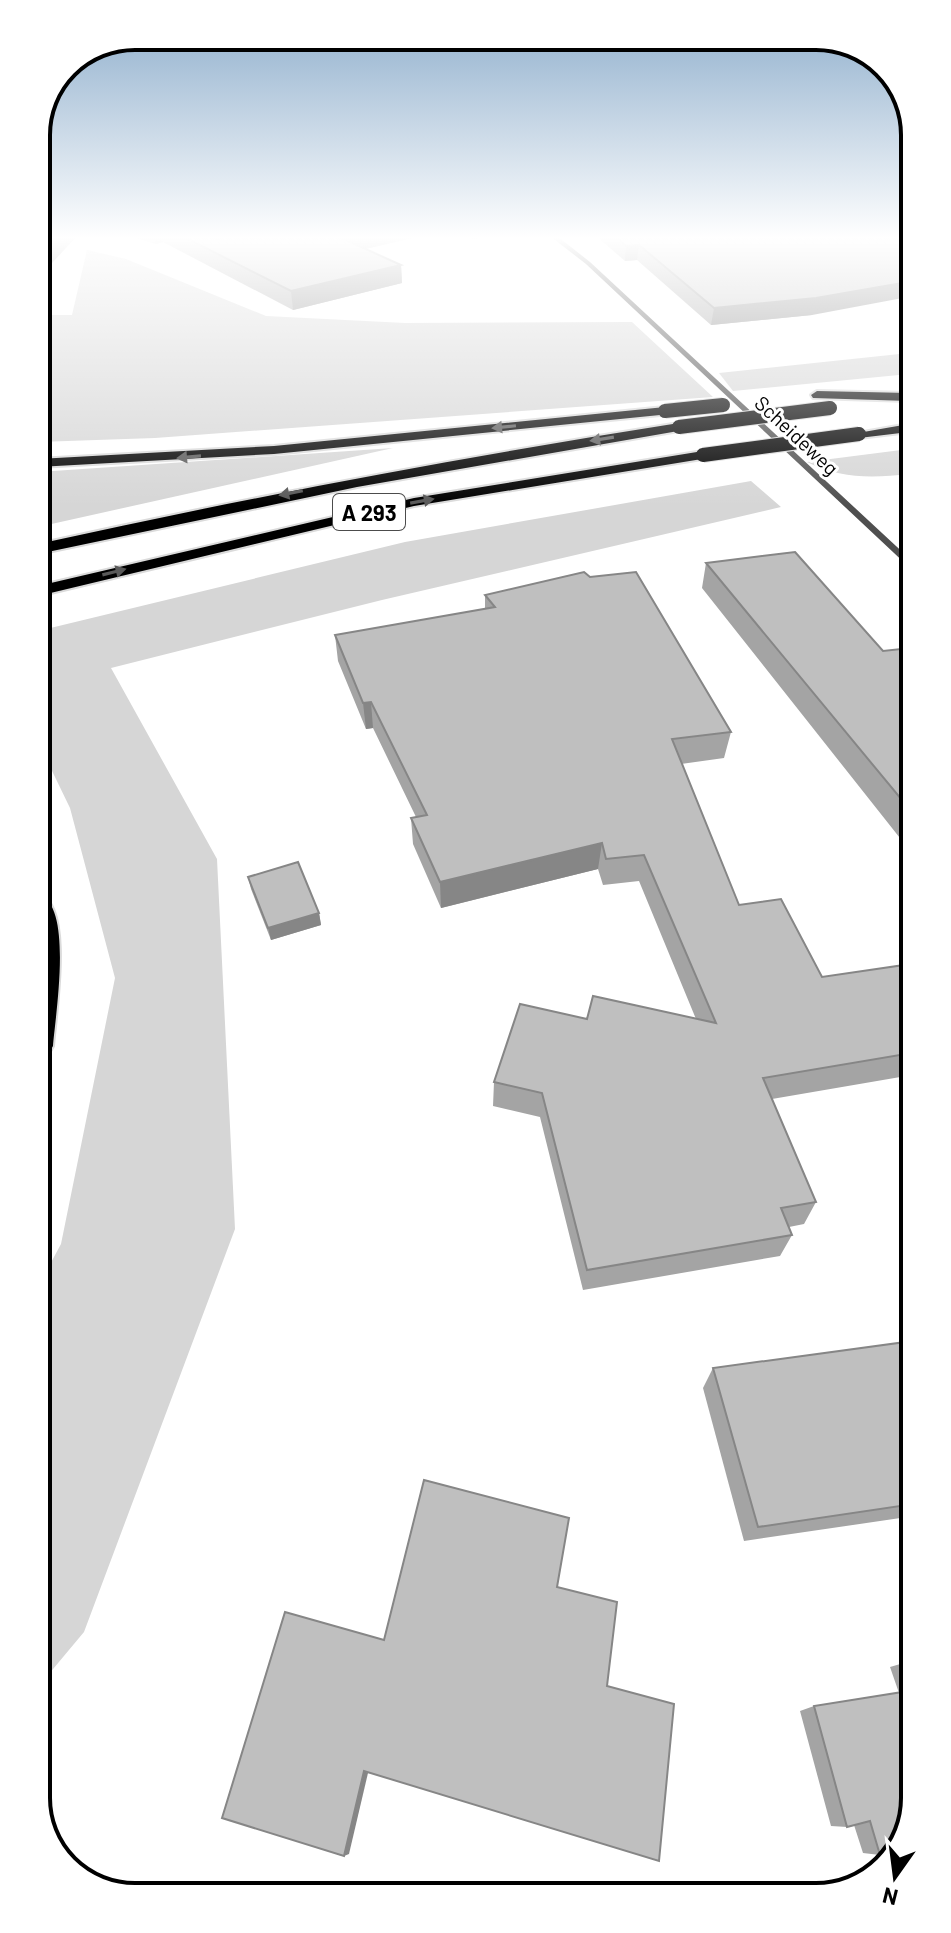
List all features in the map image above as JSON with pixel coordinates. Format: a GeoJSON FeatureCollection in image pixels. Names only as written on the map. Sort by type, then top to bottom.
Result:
{"type":"FeatureCollection","features":[{"type":"Feature","properties":{"kind":"highway"},"geometry":{"type":"LineString","coordinates":[[801,397],[901,398]]}},
{"type":"Feature","properties":{"kind":"highway","name":"A 293"},"geometry":{"type":"LineString","coordinates":[[50,546],[225,506],[414,469],[679,427],[901,399]]}},
{"type":"Feature","properties":{"kind":"highway"},"geometry":{"type":"LineString","coordinates":[[50,463],[143,460],[287,449],[756,401]]}},
{"type":"Feature","properties":{"kind":"highway","name":"A 293"},"geometry":{"type":"LineString","coordinates":[[50,588],[245,539],[414,502],[703,455],[901,429]]}},
{"type":"Feature","properties":{"kind":"street","name":"Scheideweg"},"geometry":{"type":"LineString","coordinates":[[655,326],[901,557]]}},
{"type":"Feature","properties":{"kind":"shaded area"},"geometry":{"type":"Polygon","coordinates":[[[50,326],[637,326],[713,397],[155,438],[50,442],[50,326]]]}},
{"type":"Feature","properties":{"kind":"shaded area"},"geometry":{"type":"Polygon","coordinates":[[[901,354],[901,375],[733,391],[719,373],[901,354]]]}},
{"type":"Feature","properties":{"kind":"shaded area"},"geometry":{"type":"Polygon","coordinates":[[[393,448],[50,524],[50,471],[393,448]]]}},
{"type":"Feature","properties":{"kind":"shaded area"},"geometry":{"type":"Polygon","coordinates":[[[901,450],[901,475],[857,476],[832,472],[807,462],[901,450]]]}},
{"type":"Feature","properties":{"kind":"shaded area"},"geometry":{"type":"Polygon","coordinates":[[[751,481],[781,507],[382,600],[111,668],[217,859],[235,1229],[84,1632],[50,1673],[50,1264],[61,1244],[115,978],[70,808],[50,767],[50,628],[405,542],[751,481]]]}},
{"type":"Feature","properties":{"kind":"building"},"geometry":{"type":"Polygon","coordinates":[[[795,552],[883,651],[901,649],[901,799],[706,563],[795,552]]]}},
{"type":"Feature","properties":{"kind":"building"},"geometry":{"type":"Polygon","coordinates":[[[584,572],[590,577],[636,572],[731,732],[672,739],[739,905],[781,899],[822,977],[901,965],[901,1055],[763,1078],[816,1202],[781,1208],[792,1235],[587,1270],[542,1093],[494,1082],[520,1004],[587,1019],[593,996],[716,1023],[644,855],[606,859],[602,843],[440,882],[411,818],[427,815],[371,702],[363,703],[335,635],[495,607],[485,595],[584,572]]]}},
{"type":"Feature","properties":{"kind":"building"},"geometry":{"type":"Polygon","coordinates":[[[298,862],[319,913],[268,928],[248,877],[298,862]]]}},
{"type":"Feature","properties":{"kind":"building"},"geometry":{"type":"Polygon","coordinates":[[[901,1343],[901,1506],[758,1527],[713,1368],[901,1343]]]}},
{"type":"Feature","properties":{"kind":"building"},"geometry":{"type":"Polygon","coordinates":[[[424,1480],[569,1518],[557,1587],[617,1602],[607,1686],[674,1704],[659,1861],[364,1771],[344,1856],[222,1818],[285,1612],[384,1640],[424,1480]]]}},
{"type":"Feature","properties":{"kind":"building"},"geometry":{"type":"Polygon","coordinates":[[[901,1692],[901,1798],[892,1836],[875,1837],[870,1821],[847,1827],[814,1706],[901,1692]]]}}]}
